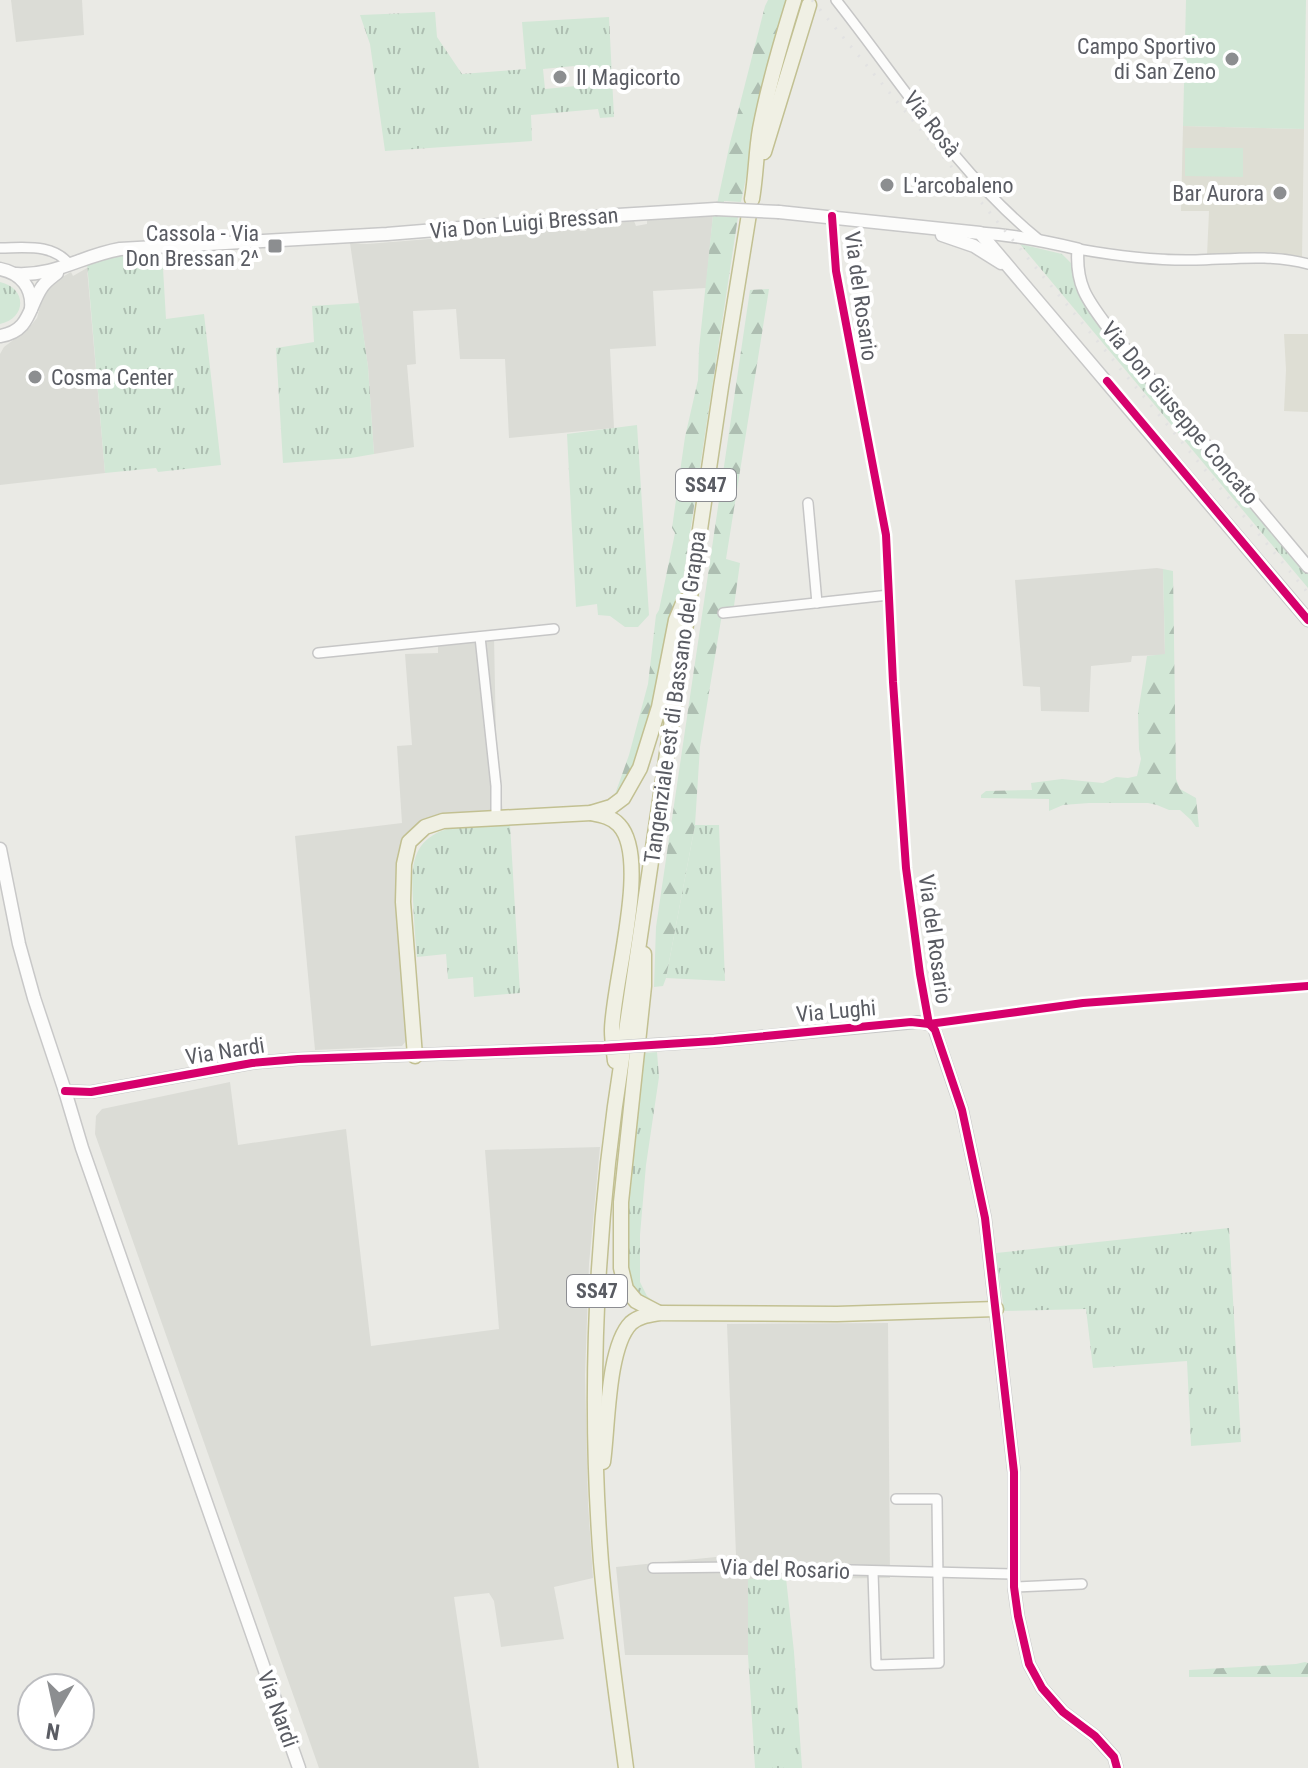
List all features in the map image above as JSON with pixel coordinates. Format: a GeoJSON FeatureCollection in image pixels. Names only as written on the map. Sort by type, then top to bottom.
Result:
{"type":"FeatureCollection","features":[{"type":"Feature","properties":{"kind":"highway"},"geometry":{"type":"LineString","coordinates":[[752,199],[760,131],[794,0]]}},
{"type":"Feature","properties":{"kind":"highway"},"geometry":{"type":"LineString","coordinates":[[756,176],[809,5]]}},
{"type":"Feature","properties":{"kind":"highway","name":"Tangenziale est di Bassano del Grappa"},"geometry":{"type":"LineString","coordinates":[[626,1768],[607,1624],[595,1424],[597,1291],[604,1189],[749,214]]}},
{"type":"Feature","properties":{"kind":"highway"},"geometry":{"type":"LineString","coordinates":[[415,1056],[403,902],[404,864],[409,842],[425,827],[443,821],[591,813],[611,807],[623,798],[640,768],[659,707],[676,620],[692,584]]}},
{"type":"Feature","properties":{"kind":"highway"},"geometry":{"type":"LineString","coordinates":[[591,813],[608,817],[619,825],[625,834],[632,860],[612,1029],[617,1089]]}},
{"type":"Feature","properties":{"kind":"highway"},"geometry":{"type":"LineString","coordinates":[[643,917],[644,986],[621,1202],[621,1268],[626,1289],[636,1301],[660,1313]]}},
{"type":"Feature","properties":{"kind":"highway"},"geometry":{"type":"LineString","coordinates":[[598,1494],[616,1354],[630,1324],[641,1317],[660,1313],[837,1314],[996,1309]]}},
{"type":"Feature","properties":{"kind":"main road","name":"Via Don Luigi Bressan"},"geometry":{"type":"LineString","coordinates":[[16,274],[45,273],[99,253],[120,249],[373,235],[716,209],[832,216],[979,233]]}},
{"type":"Feature","properties":{"kind":"main road"},"geometry":{"type":"LineString","coordinates":[[904,225],[974,246],[1011,270]]}},
{"type":"Feature","properties":{"kind":"main road"},"geometry":{"type":"LineString","coordinates":[[974,246],[973,240],[979,233],[1308,620]]}},
{"type":"Feature","properties":{"kind":"main road","name":"Via Don Luigi Bressan"},"geometry":{"type":"LineString","coordinates":[[2,338],[25,322],[41,288],[52,276],[70,265]]}},
{"type":"Feature","properties":{"kind":"main road"},"geometry":{"type":"LineString","coordinates":[[0,269],[16,274],[26,284],[32,300],[31,311]]}},
{"type":"Feature","properties":{"kind":"main road","name":"Via Nardi"},"geometry":{"type":"LineString","coordinates":[[0,849],[19,944],[68,1105],[119,1260],[299,1768]]}},
{"type":"Feature","properties":{"kind":"street","name":"Via Rosà"},"geometry":{"type":"LineString","coordinates":[[836,0],[948,147],[1000,206],[1038,239]]}},
{"type":"Feature","properties":{"kind":"street","name":"Via del Rosario"},"geometry":{"type":"LineString","coordinates":[[832,216],[836,271],[886,535],[906,868],[920,974],[929,1024],[935,1030],[962,1110],[985,1218],[1014,1472],[1013,1580],[1018,1616],[1029,1664],[1042,1688],[1063,1712],[1095,1736],[1114,1757],[1117,1768]]}},
{"type":"Feature","properties":{"kind":"street"},"geometry":{"type":"LineString","coordinates":[[979,233],[1008,234],[1078,249],[1142,258],[1271,258],[1308,264]]}},
{"type":"Feature","properties":{"kind":"street"},"geometry":{"type":"LineString","coordinates":[[0,248],[53,251],[70,265]]}},
{"type":"Feature","properties":{"kind":"street","name":"Via Don Giuseppe Concato"},"geometry":{"type":"LineString","coordinates":[[1078,249],[1081,284],[1087,300],[1308,567]]}},
{"type":"Feature","properties":{"kind":"street"},"geometry":{"type":"LineString","coordinates":[[808,503],[817,603]]}},
{"type":"Feature","properties":{"kind":"street"},"geometry":{"type":"LineString","coordinates":[[723,613],[889,595]]}},
{"type":"Feature","properties":{"kind":"street"},"geometry":{"type":"LineString","coordinates":[[318,653],[554,629]]}},
{"type":"Feature","properties":{"kind":"street"},"geometry":{"type":"LineString","coordinates":[[480,637],[496,786],[496,818]]}},
{"type":"Feature","properties":{"kind":"street","name":"Via Lughi"},"geometry":{"type":"LineString","coordinates":[[365,1057],[714,1041],[918,1022],[929,1024],[1083,1003],[1308,986]]}},
{"type":"Feature","properties":{"kind":"street","name":"Via Nardi"},"geometry":{"type":"LineString","coordinates":[[65,1091],[91,1092],[252,1063],[365,1057]]}},
{"type":"Feature","properties":{"kind":"street","name":"Via Nardi"},"geometry":{"type":"LineString","coordinates":[[68,1105],[91,1092]]}},
{"type":"Feature","properties":{"kind":"street"},"geometry":{"type":"LineString","coordinates":[[873,1572],[876,1665],[939,1663],[937,1499],[896,1499]]}},
{"type":"Feature","properties":{"kind":"street","name":"Via del Rosario"},"geometry":{"type":"LineString","coordinates":[[653,1568],[736,1567],[937,1573],[1013,1580]]}},
{"type":"Feature","properties":{"kind":"street"},"geometry":{"type":"LineString","coordinates":[[1013,1580],[1082,1584]]}},
{"type":"Feature","properties":{"kind":"shaded area"},"geometry":{"type":"Polygon","coordinates":[[[11,0],[82,0],[84,35],[16,42],[11,0]]]}},
{"type":"Feature","properties":{"kind":"shaded area"},"geometry":{"type":"Polygon","coordinates":[[[1183,126],[1304,129],[1302,259],[1207,256],[1209,211],[1181,211],[1183,126]]]}},
{"type":"Feature","properties":{"kind":"shaded area"},"geometry":{"type":"Polygon","coordinates":[[[713,215],[706,288],[653,291],[656,346],[610,349],[614,428],[509,438],[505,359],[460,359],[456,309],[413,311],[416,364],[407,365],[414,447],[374,454],[368,367],[350,243],[578,227],[580,231],[586,231],[588,226],[634,221],[636,226],[647,224],[647,220],[713,215]]]}},
{"type":"Feature","properties":{"kind":"shaded area"},"geometry":{"type":"Polygon","coordinates":[[[87,268],[105,473],[0,485],[0,354],[37,318],[42,299],[59,279],[87,268]]]}},
{"type":"Feature","properties":{"kind":"shaded area"},"geometry":{"type":"Polygon","coordinates":[[[1284,334],[1308,334],[1308,412],[1284,411],[1284,334]]]}},
{"type":"Feature","properties":{"kind":"shaded area"},"geometry":{"type":"Polygon","coordinates":[[[1163,569],[1165,655],[1132,656],[1131,662],[1091,666],[1089,712],[1041,711],[1040,687],[1023,686],[1015,580],[1163,569]]]}},
{"type":"Feature","properties":{"kind":"shaded area"},"geometry":{"type":"Polygon","coordinates":[[[494,637],[496,738],[503,815],[460,816],[410,841],[409,1037],[402,1046],[315,1050],[295,836],[402,823],[397,746],[412,745],[405,654],[438,653],[438,644],[494,637]]]}},
{"type":"Feature","properties":{"kind":"shaded area"},"geometry":{"type":"Polygon","coordinates":[[[230,1082],[238,1145],[346,1129],[371,1346],[499,1329],[485,1150],[600,1147],[589,1264],[585,1375],[593,1578],[554,1587],[564,1639],[501,1647],[494,1601],[489,1593],[454,1597],[479,1768],[319,1768],[95,1134],[96,1116],[102,1109],[230,1082]]]}},
{"type":"Feature","properties":{"kind":"shaded area"},"geometry":{"type":"Polygon","coordinates":[[[888,1323],[890,1578],[748,1579],[748,1655],[625,1655],[616,1567],[736,1555],[727,1324],[888,1323]]]}},
{"type":"Feature","properties":{"kind":"green space"},"geometry":{"type":"Polygon","coordinates":[[[768,0],[789,0],[762,100],[741,202],[724,201],[724,205],[717,204],[730,143],[768,0]]]}},
{"type":"Feature","properties":{"kind":"green space","name":"Campo Sportivo di San Zeno"},"geometry":{"type":"Polygon","coordinates":[[[1186,0],[1306,0],[1304,129],[1183,126],[1186,0]]]}},
{"type":"Feature","properties":{"kind":"green space"},"geometry":{"type":"Polygon","coordinates":[[[435,12],[437,37],[462,74],[526,69],[522,22],[609,17],[614,117],[600,118],[598,109],[531,115],[532,141],[385,151],[370,44],[360,15],[435,12]],[[574,66],[543,69],[545,89],[576,86],[574,66]]]}},
{"type":"Feature","properties":{"kind":"green space"},"geometry":{"type":"Polygon","coordinates":[[[1185,148],[1243,148],[1243,177],[1185,176],[1185,148]]]}},
{"type":"Feature","properties":{"kind":"green space"},"geometry":{"type":"Polygon","coordinates":[[[713,215],[738,217],[683,579],[659,699],[631,785],[614,797],[648,684],[656,615],[675,533],[672,528],[685,437],[698,380],[713,215]]]}},
{"type":"Feature","properties":{"kind":"green space"},"geometry":{"type":"Polygon","coordinates":[[[1020,244],[1062,254],[1072,264],[1093,316],[1308,573],[1308,588],[1020,244]]]}},
{"type":"Feature","properties":{"kind":"green space"},"geometry":{"type":"Polygon","coordinates":[[[162,251],[166,319],[204,314],[221,465],[158,472],[156,468],[105,473],[87,263],[102,256],[162,251]]]}},
{"type":"Feature","properties":{"kind":"green space"},"geometry":{"type":"Polygon","coordinates":[[[0,282],[15,290],[20,303],[15,316],[0,324],[0,282]]]}},
{"type":"Feature","properties":{"kind":"green space"},"geometry":{"type":"Polygon","coordinates":[[[769,289],[726,559],[740,563],[733,613],[722,614],[700,747],[695,825],[666,978],[663,986],[654,987],[656,927],[750,290],[769,289]]]}},
{"type":"Feature","properties":{"kind":"green space"},"geometry":{"type":"Polygon","coordinates":[[[359,303],[368,367],[374,454],[283,463],[276,348],[314,342],[312,306],[359,303]]]}},
{"type":"Feature","properties":{"kind":"green space"},"geometry":{"type":"Polygon","coordinates":[[[637,425],[649,615],[638,627],[625,627],[610,616],[598,615],[597,604],[576,607],[567,434],[637,425]]]}},
{"type":"Feature","properties":{"kind":"green space"},"geometry":{"type":"Polygon","coordinates":[[[1163,569],[1173,571],[1176,779],[1180,789],[1196,798],[1199,827],[1180,810],[1148,803],[1063,805],[1049,811],[1049,799],[981,798],[986,791],[1032,790],[1031,783],[1062,779],[1103,783],[1116,777],[1137,776],[1141,759],[1138,713],[1147,656],[1165,654],[1163,569]]]}},
{"type":"Feature","properties":{"kind":"green space"},"geometry":{"type":"Polygon","coordinates":[[[510,824],[520,993],[474,997],[473,977],[448,979],[446,954],[417,957],[413,866],[420,848],[435,834],[462,826],[510,824]]]}},
{"type":"Feature","properties":{"kind":"green space"},"geometry":{"type":"Polygon","coordinates":[[[695,825],[719,825],[725,981],[666,978],[695,825]]]}},
{"type":"Feature","properties":{"kind":"green space"},"geometry":{"type":"Polygon","coordinates":[[[657,1052],[659,1077],[646,1165],[640,1235],[640,1282],[647,1296],[657,1304],[678,1311],[652,1308],[638,1298],[630,1281],[627,1254],[629,1181],[644,1053],[657,1052]]]}},
{"type":"Feature","properties":{"kind":"green space"},"geometry":{"type":"Polygon","coordinates":[[[1229,1228],[1241,1442],[1191,1446],[1187,1361],[1093,1368],[1086,1309],[1004,1311],[996,1253],[1229,1228]]]}},
{"type":"Feature","properties":{"kind":"green space"},"geometry":{"type":"Polygon","coordinates":[[[786,1578],[802,1768],[755,1768],[748,1655],[748,1579],[786,1578]]]}},
{"type":"Feature","properties":{"kind":"green space"},"geometry":{"type":"Polygon","coordinates":[[[1308,1663],[1308,1677],[1189,1677],[1189,1670],[1308,1663]]]}},
{"type":"Feature","properties":{"kind":"railway"},"geometry":{"type":"LineString","coordinates":[[812,0],[1308,593]]}},
{"type":"Feature","properties":{"kind":"cycle path"},"geometry":{"type":"LineString","coordinates":[[832,216],[836,271],[886,535],[906,868],[920,974],[929,1024],[935,1030],[962,1110],[985,1218],[1014,1472],[1014,1587],[1018,1616],[1029,1664],[1042,1688],[1063,1712],[1095,1736],[1114,1757],[1117,1768]]}},
{"type":"Feature","properties":{"kind":"cycle path"},"geometry":{"type":"LineString","coordinates":[[1107,381],[1308,620]]}},
{"type":"Feature","properties":{"kind":"cycle path"},"geometry":{"type":"LineString","coordinates":[[65,1091],[91,1092],[252,1063],[298,1059],[714,1041],[911,1022],[929,1024],[1083,1003],[1308,986]]}},
{"type":"Feature","properties":{"kind":"place","name":"Campo Sportivo di San Zeno"},"geometry":{"type":"Point","coordinates":[1232,59]}},
{"type":"Feature","properties":{"kind":"place","name":"Il Magicorto"},"geometry":{"type":"Point","coordinates":[560,77]}},
{"type":"Feature","properties":{"kind":"place","name":"L'arcobaleno"},"geometry":{"type":"Point","coordinates":[887,185]}},
{"type":"Feature","properties":{"kind":"place","name":"Bar Aurora"},"geometry":{"type":"Point","coordinates":[1280,193]}},
{"type":"Feature","properties":{"kind":"place","name":"Cassola - Via Don Bressan 2^"},"geometry":{"type":"Point","coordinates":[275,246]}},
{"type":"Feature","properties":{"kind":"place","name":"Cosma Center"},"geometry":{"type":"Point","coordinates":[35,377]}}]}
